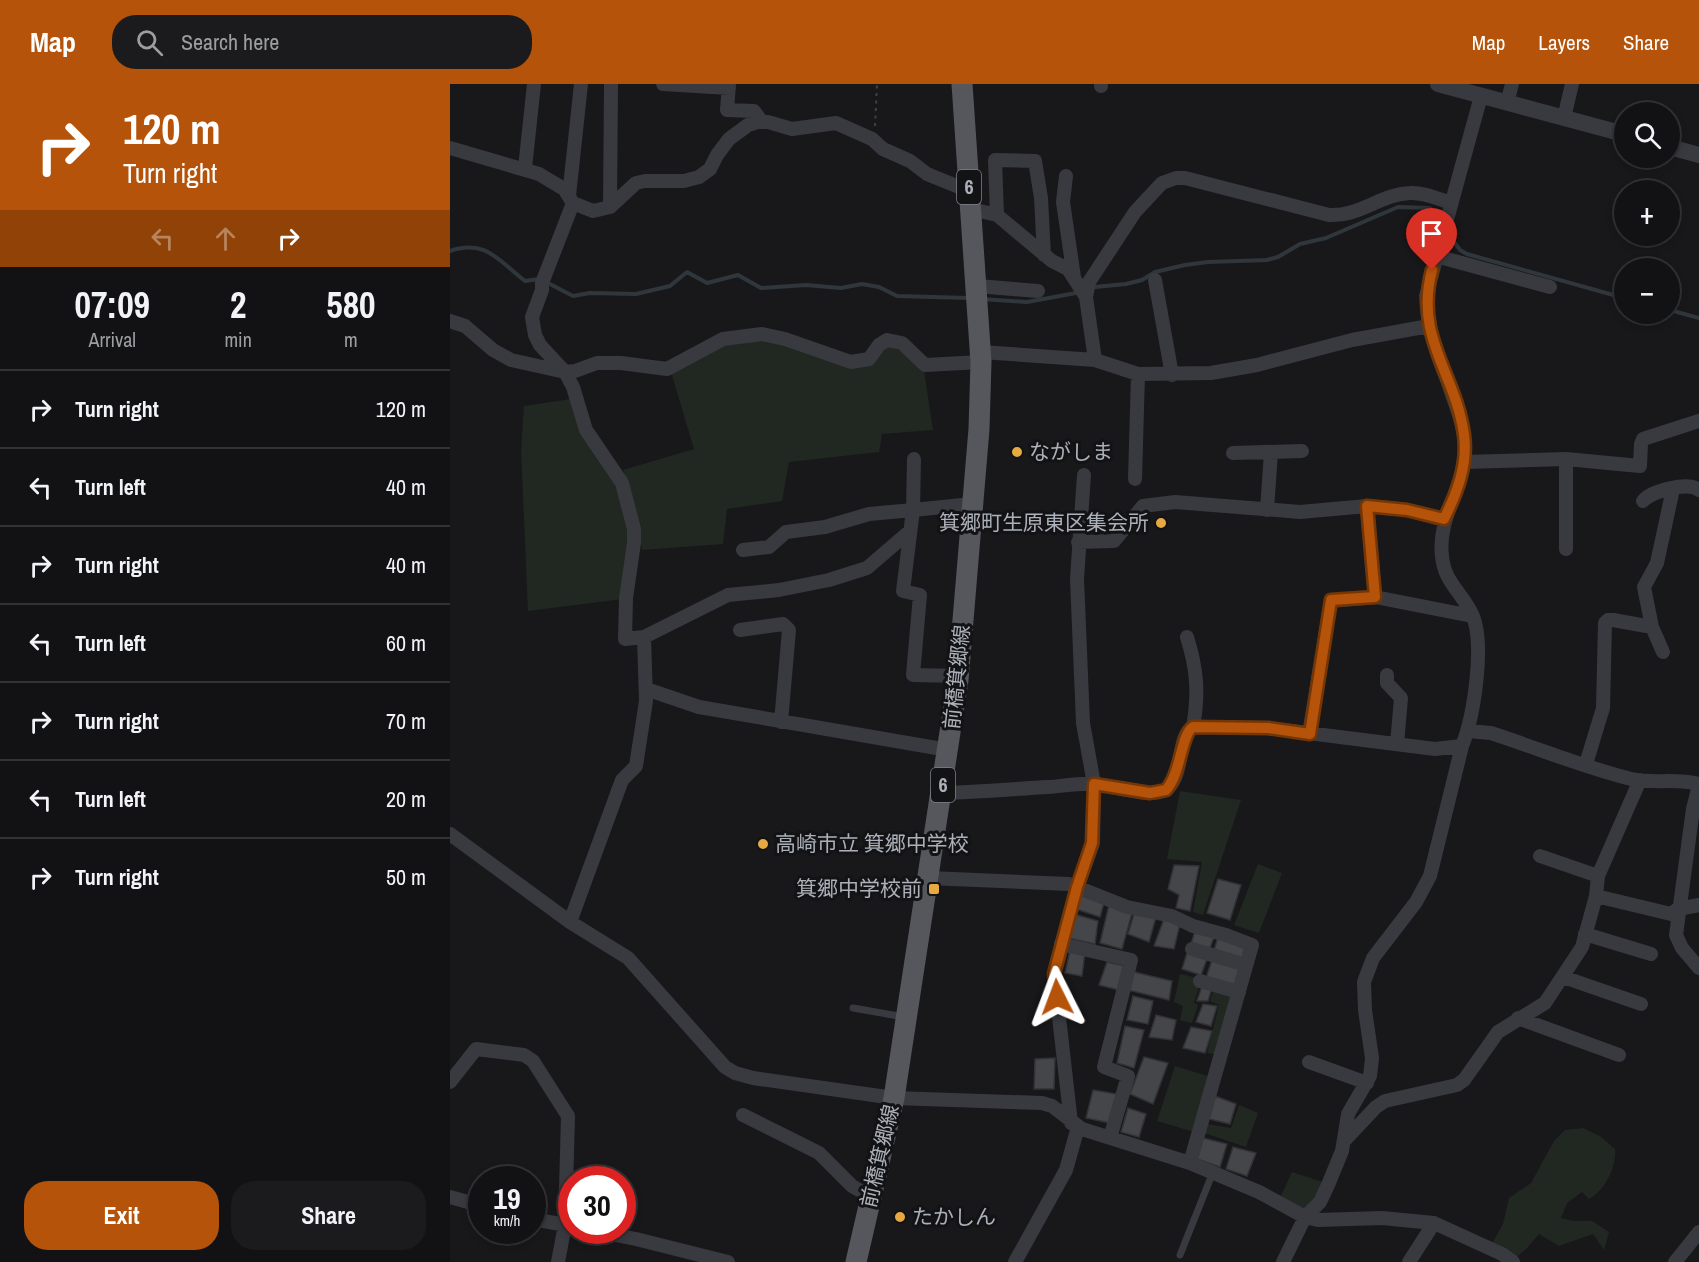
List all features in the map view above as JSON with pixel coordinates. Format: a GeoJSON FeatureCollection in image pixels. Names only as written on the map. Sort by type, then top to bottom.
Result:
{"type":"FeatureCollection","features":[{"type":"Feature","properties":{"kind":"main road","name":"前橋箕郷線"},"geometry":{"type":"LineString","coordinates":[[856,1262],[894,1098],[959,676],[979,429],[981,357],[962,84]]}},
{"type":"Feature","properties":{"kind":"street"},"geometry":{"type":"LineString","coordinates":[[525,168],[534,84]]}},
{"type":"Feature","properties":{"kind":"street"},"geometry":{"type":"LineString","coordinates":[[581,84],[571,200],[531,317],[532,326],[540,345],[565,372],[573,387],[586,430],[622,483],[634,529],[626,598],[625,639],[645,637],[728,595],[779,590],[828,580],[867,568],[910,531]]}},
{"type":"Feature","properties":{"kind":"street"},"geometry":{"type":"LineString","coordinates":[[610,84],[610,207]]}},
{"type":"Feature","properties":{"kind":"street"},"geometry":{"type":"LineString","coordinates":[[663,84],[729,86],[727,110],[754,111],[762,122]]}},
{"type":"Feature","properties":{"kind":"street"},"geometry":{"type":"LineString","coordinates":[[1438,84],[1476,91],[1507,103],[1614,131]]}},
{"type":"Feature","properties":{"kind":"street"},"geometry":{"type":"LineString","coordinates":[[1507,103],[1512,84]]}},
{"type":"Feature","properties":{"kind":"street"},"geometry":{"type":"LineString","coordinates":[[1564,118],[1572,84]]}},
{"type":"Feature","properties":{"kind":"street"},"geometry":{"type":"LineString","coordinates":[[1283,1262],[1305,1217],[1320,1202],[1336,1167],[1344,1141],[1348,1114],[1367,1083],[1372,1058],[1365,1010],[1364,982],[1373,958],[1416,902],[1430,876],[1462,746],[1468,731],[1479,656],[1476,626],[1473,616],[1444,573],[1441,540],[1444,519],[1455,498],[1464,462],[1464,434],[1429,326],[1426,296],[1451,203],[1476,91]]}},
{"type":"Feature","properties":{"kind":"street"},"geometry":{"type":"LineString","coordinates":[[450,148],[525,168],[552,180],[571,200],[593,211],[610,207],[636,183],[684,181],[705,173],[729,140],[748,125],[762,122],[792,129],[836,123],[874,141],[882,149],[910,161],[927,174],[997,215],[1044,255],[1068,269],[1086,297]]}},
{"type":"Feature","properties":{"kind":"street"},"geometry":{"type":"LineString","coordinates":[[1680,150],[1699,155]]}},
{"type":"Feature","properties":{"kind":"street"},"geometry":{"type":"LineString","coordinates":[[997,215],[995,160],[1035,161],[1041,198],[1044,255]]}},
{"type":"Feature","properties":{"kind":"street"},"geometry":{"type":"LineString","coordinates":[[1066,176],[1063,202],[1074,277]]}},
{"type":"Feature","properties":{"kind":"street"},"geometry":{"type":"LineString","coordinates":[[1095,360],[1086,297],[1089,282],[1136,212],[1162,183],[1176,178],[1185,178],[1329,215],[1350,214],[1411,192],[1451,203]]}},
{"type":"Feature","properties":{"kind":"street"},"geometry":{"type":"LineString","coordinates":[[1436,256],[1550,287]]}},
{"type":"Feature","properties":{"kind":"street"},"geometry":{"type":"LineString","coordinates":[[1155,280],[1172,375]]}},
{"type":"Feature","properties":{"kind":"street"},"geometry":{"type":"LineString","coordinates":[[977,293],[1038,291]]}},
{"type":"Feature","properties":{"kind":"street"},"geometry":{"type":"LineString","coordinates":[[450,321],[465,326],[493,350],[511,360],[565,372],[597,363],[621,363],[667,369],[723,339],[762,334],[785,339],[851,362],[869,359],[879,345],[887,340],[902,343],[925,364],[981,357],[1095,360],[1138,374],[1211,373],[1257,365],[1352,340],[1429,326]]}},
{"type":"Feature","properties":{"kind":"street"},"geometry":{"type":"LineString","coordinates":[[1135,479],[1138,374]]}},
{"type":"Feature","properties":{"kind":"street"},"geometry":{"type":"LineString","coordinates":[[1464,462],[1566,459],[1640,466],[1643,439],[1699,421]]}},
{"type":"Feature","properties":{"kind":"street"},"geometry":{"type":"LineString","coordinates":[[1233,453],[1302,451]]}},
{"type":"Feature","properties":{"kind":"street"},"geometry":{"type":"LineString","coordinates":[[1266,510],[1271,452]]}},
{"type":"Feature","properties":{"kind":"street"},"geometry":{"type":"LineString","coordinates":[[914,459],[913,510],[903,591],[920,595],[913,675],[959,676]]}},
{"type":"Feature","properties":{"kind":"street"},"geometry":{"type":"LineString","coordinates":[[1566,459],[1566,549]]}},
{"type":"Feature","properties":{"kind":"street"},"geometry":{"type":"LineString","coordinates":[[1015,1262],[1066,1170],[1075,1125],[1054,974],[1077,887],[1092,843],[1094,784],[1083,723],[1077,579],[1084,475]]}},
{"type":"Feature","properties":{"kind":"street"},"geometry":{"type":"LineString","coordinates":[[1643,501],[1654,492],[1691,485],[1699,490]]}},
{"type":"Feature","properties":{"kind":"street"},"geometry":{"type":"LineString","coordinates":[[1663,652],[1652,627],[1644,596],[1644,583],[1657,563],[1673,489]]}},
{"type":"Feature","properties":{"kind":"street"},"geometry":{"type":"LineString","coordinates":[[1078,542],[1114,541],[1143,506],[1175,502],[1300,512],[1367,506],[1407,510],[1444,519]]}},
{"type":"Feature","properties":{"kind":"street"},"geometry":{"type":"LineString","coordinates":[[743,550],[769,548],[786,531],[825,527],[869,514],[972,504]]}},
{"type":"Feature","properties":{"kind":"street"},"geometry":{"type":"LineString","coordinates":[[1367,506],[1375,597]]}},
{"type":"Feature","properties":{"kind":"street"},"geometry":{"type":"LineString","coordinates":[[1310,734],[1331,600],[1375,597],[1473,616]]}},
{"type":"Feature","properties":{"kind":"street"},"geometry":{"type":"LineString","coordinates":[[1586,764],[1603,708],[1605,623],[1608,620],[1652,627]]}},
{"type":"Feature","properties":{"kind":"street"},"geometry":{"type":"LineString","coordinates":[[740,630],[783,624],[789,630],[781,722]]}},
{"type":"Feature","properties":{"kind":"street"},"geometry":{"type":"LineString","coordinates":[[570,922],[622,780],[636,766],[646,689],[645,637]]}},
{"type":"Feature","properties":{"kind":"street"},"geometry":{"type":"LineString","coordinates":[[1187,637],[1196,667],[1197,705],[1193,727]]}},
{"type":"Feature","properties":{"kind":"street"},"geometry":{"type":"LineString","coordinates":[[1387,675],[1387,683],[1401,698],[1396,744]]}},
{"type":"Feature","properties":{"kind":"street"},"geometry":{"type":"LineString","coordinates":[[646,689],[699,707],[948,750]]}},
{"type":"Feature","properties":{"kind":"street"},"geometry":{"type":"LineString","coordinates":[[942,793],[1094,784],[1150,793],[1166,790],[1178,770],[1188,730],[1193,727],[1268,728],[1435,749],[1462,746]]}},
{"type":"Feature","properties":{"kind":"street"},"geometry":{"type":"LineString","coordinates":[[1468,731],[1491,733],[1640,780],[1670,783],[1689,781],[1699,784],[1693,808],[1676,935],[1682,948],[1699,968]]}},
{"type":"Feature","properties":{"kind":"street"},"geometry":{"type":"LineString","coordinates":[[1344,1141],[1376,1107],[1385,1101],[1457,1085],[1464,1080],[1498,1032],[1545,1003],[1582,947],[1596,896],[1598,876],[1640,780]]}},
{"type":"Feature","properties":{"kind":"street"},"geometry":{"type":"LineString","coordinates":[[450,834],[570,922],[634,964],[717,1058],[735,1073],[753,1078],[894,1098],[1042,1103],[1052,1106],[1075,1125],[1213,1172],[1259,1192],[1305,1217],[1318,1220],[1382,1218],[1434,1223],[1502,1254],[1513,1262]]}},
{"type":"Feature","properties":{"kind":"street"},"geometry":{"type":"LineString","coordinates":[[1540,856],[1598,876]]}},
{"type":"Feature","properties":{"kind":"street"},"geometry":{"type":"LineString","coordinates":[[928,878],[1043,881],[1069,884],[1127,907],[1172,916],[1193,926],[1252,945],[1190,1163]]}},
{"type":"Feature","properties":{"kind":"street"},"geometry":{"type":"LineString","coordinates":[[1596,896],[1671,914],[1678,909],[1699,905]]}},
{"type":"Feature","properties":{"kind":"street"},"geometry":{"type":"LineString","coordinates":[[1585,934],[1651,954]]}},
{"type":"Feature","properties":{"kind":"street"},"geometry":{"type":"LineString","coordinates":[[1061,944],[1131,960],[1104,1067],[1128,1076],[1110,1138]]}},
{"type":"Feature","properties":{"kind":"street"},"geometry":{"type":"LineString","coordinates":[[1192,949],[1246,965]]}},
{"type":"Feature","properties":{"kind":"street"},"geometry":{"type":"LineString","coordinates":[[1563,977],[1641,1004]]}},
{"type":"Feature","properties":{"kind":"street"},"geometry":{"type":"LineString","coordinates":[[1200,981],[1239,992]]}},
{"type":"Feature","properties":{"kind":"street"},"geometry":{"type":"LineString","coordinates":[[1518,1018],[1619,1055]]}},
{"type":"Feature","properties":{"kind":"street"},"geometry":{"type":"LineString","coordinates":[[450,1082],[476,1049],[524,1055],[533,1061],[568,1116],[568,1166]]}},
{"type":"Feature","properties":{"kind":"street"},"geometry":{"type":"LineString","coordinates":[[1309,1062],[1367,1083]]}},
{"type":"Feature","properties":{"kind":"street"},"geometry":{"type":"LineString","coordinates":[[743,1115],[819,1154],[846,1181],[871,1197]]}},
{"type":"Feature","properties":{"kind":"street"},"geometry":{"type":"LineString","coordinates":[[450,1197],[468,1202]]}},
{"type":"Feature","properties":{"kind":"street"},"geometry":{"type":"LineString","coordinates":[[1410,1262],[1434,1223]]}},
{"type":"Feature","properties":{"kind":"street"},"geometry":{"type":"LineString","coordinates":[[1680,1256],[1699,1232]]}},
{"type":"Feature","properties":{"kind":"street"},"geometry":{"type":"LineString","coordinates":[[636,1239],[728,1262]]}},
{"type":"Feature","properties":{"kind":"street"},"geometry":{"type":"LineString","coordinates":[[558,1262],[563,1244]]}},
{"type":"Feature","properties":{"kind":"street"},"geometry":{"type":"LineString","coordinates":[[1680,1256],[1699,1252]]}},
{"type":"Feature","properties":{"kind":"lane"},"geometry":{"type":"LineString","coordinates":[[853,1008],[907,1018]]}},
{"type":"Feature","properties":{"kind":"lane"},"geometry":{"type":"LineString","coordinates":[[1180,1255],[1213,1172]]}},
{"type":"Feature","properties":{"kind":"path"},"geometry":{"type":"LineString","coordinates":[[874,141],[877,84]]}},
{"type":"Feature","properties":{"kind":"shaded area"},"geometry":{"type":"Polygon","coordinates":[[[763,339],[819,354],[842,365],[886,346],[902,349],[924,371],[933,430],[882,434],[879,452],[789,462],[782,501],[727,509],[723,544],[642,550],[635,507],[623,470],[694,449],[671,372],[724,344],[763,339]]]}},
{"type":"Feature","properties":{"kind":"shaded area"},"geometry":{"type":"Polygon","coordinates":[[[571,399],[616,484],[630,537],[623,599],[528,611],[521,451],[524,406],[571,399]]]}},
{"type":"Feature","properties":{"kind":"shaded area"},"geometry":{"type":"Polygon","coordinates":[[[1180,791],[1241,800],[1203,915],[1193,912],[1202,862],[1167,859],[1180,791]]]}},
{"type":"Feature","properties":{"kind":"shaded area"},"geometry":{"type":"Polygon","coordinates":[[[1258,864],[1282,873],[1259,933],[1234,925],[1258,864]]]}},
{"type":"Feature","properties":{"kind":"shaded area"},"geometry":{"type":"Polygon","coordinates":[[[1180,974],[1198,978],[1199,986],[1194,1003],[1198,1005],[1192,1023],[1180,1020],[1183,1006],[1174,1002],[1180,974]]]}},
{"type":"Feature","properties":{"kind":"shaded area"},"geometry":{"type":"Polygon","coordinates":[[[1214,989],[1236,993],[1219,1055],[1207,1053],[1219,1005],[1210,1001],[1214,989]]]}},
{"type":"Feature","properties":{"kind":"shaded area"},"geometry":{"type":"Polygon","coordinates":[[[1175,1066],[1211,1077],[1194,1132],[1157,1121],[1175,1066]]]}},
{"type":"Feature","properties":{"kind":"shaded area"},"geometry":{"type":"Polygon","coordinates":[[[1239,1105],[1258,1113],[1246,1147],[1204,1133],[1206,1124],[1231,1128],[1239,1105]]]}},
{"type":"Feature","properties":{"kind":"shaded area"},"geometry":{"type":"Polygon","coordinates":[[[1583,1128],[1600,1136],[1615,1149],[1614,1163],[1609,1177],[1600,1190],[1589,1199],[1582,1192],[1567,1203],[1561,1218],[1573,1221],[1592,1221],[1609,1232],[1604,1250],[1593,1234],[1559,1246],[1539,1234],[1511,1262],[1489,1249],[1503,1224],[1509,1198],[1531,1183],[1554,1141],[1565,1130],[1583,1128]]]}},
{"type":"Feature","properties":{"kind":"shaded area"},"geometry":{"type":"Polygon","coordinates":[[[1292,1172],[1323,1182],[1318,1198],[1305,1210],[1281,1196],[1292,1172]]]}},
{"type":"Feature","properties":{"kind":"building"},"geometry":{"type":"Polygon","coordinates":[[[1174,865],[1199,866],[1190,911],[1176,908],[1179,895],[1168,889],[1174,865]]]}},
{"type":"Feature","properties":{"kind":"building"},"geometry":{"type":"Polygon","coordinates":[[[1218,879],[1241,885],[1230,920],[1207,913],[1218,879]]]}},
{"type":"Feature","properties":{"kind":"building"},"geometry":{"type":"Polygon","coordinates":[[[1080,893],[1104,903],[1100,917],[1076,909],[1080,893]]]}},
{"type":"Feature","properties":{"kind":"building"},"geometry":{"type":"Polygon","coordinates":[[[1109,905],[1132,913],[1122,949],[1100,943],[1109,905]]]}},
{"type":"Feature","properties":{"kind":"building"},"geometry":{"type":"Polygon","coordinates":[[[1074,914],[1098,921],[1095,944],[1068,938],[1074,914]]]}},
{"type":"Feature","properties":{"kind":"building"},"geometry":{"type":"Polygon","coordinates":[[[1134,914],[1156,917],[1149,942],[1128,934],[1134,914]]]}},
{"type":"Feature","properties":{"kind":"building"},"geometry":{"type":"Polygon","coordinates":[[[1164,919],[1180,924],[1174,949],[1154,946],[1164,919]]]}},
{"type":"Feature","properties":{"kind":"building"},"geometry":{"type":"Polygon","coordinates":[[[1195,931],[1215,935],[1209,950],[1191,944],[1195,931]]]}},
{"type":"Feature","properties":{"kind":"building"},"geometry":{"type":"Polygon","coordinates":[[[1218,937],[1245,946],[1243,959],[1214,950],[1218,937]]]}},
{"type":"Feature","properties":{"kind":"building"},"geometry":{"type":"Polygon","coordinates":[[[1070,950],[1085,952],[1082,976],[1065,973],[1070,950]]]}},
{"type":"Feature","properties":{"kind":"building"},"geometry":{"type":"Polygon","coordinates":[[[1187,953],[1207,959],[1201,975],[1182,969],[1187,953]]]}},
{"type":"Feature","properties":{"kind":"building"},"geometry":{"type":"Polygon","coordinates":[[[1212,960],[1240,968],[1234,986],[1206,978],[1212,960]]]}},
{"type":"Feature","properties":{"kind":"building"},"geometry":{"type":"Polygon","coordinates":[[[1107,962],[1125,966],[1119,990],[1099,985],[1107,962]]]}},
{"type":"Feature","properties":{"kind":"building"},"geometry":{"type":"Polygon","coordinates":[[[1134,972],[1172,981],[1169,1000],[1128,990],[1134,972]]]}},
{"type":"Feature","properties":{"kind":"building"},"geometry":{"type":"Polygon","coordinates":[[[1202,986],[1212,988],[1208,1001],[1197,1001],[1202,986]]]}},
{"type":"Feature","properties":{"kind":"building"},"geometry":{"type":"Polygon","coordinates":[[[1133,996],[1153,1001],[1148,1024],[1127,1020],[1133,996]]]}},
{"type":"Feature","properties":{"kind":"building"},"geometry":{"type":"Polygon","coordinates":[[[1203,1004],[1217,1006],[1211,1026],[1196,1022],[1203,1004]]]}},
{"type":"Feature","properties":{"kind":"building"},"geometry":{"type":"Polygon","coordinates":[[[1156,1015],[1176,1020],[1172,1040],[1149,1037],[1156,1015]]]}},
{"type":"Feature","properties":{"kind":"building"},"geometry":{"type":"Polygon","coordinates":[[[1125,1026],[1144,1030],[1134,1068],[1117,1063],[1125,1026]]]}},
{"type":"Feature","properties":{"kind":"building"},"geometry":{"type":"Polygon","coordinates":[[[1191,1027],[1212,1031],[1205,1053],[1183,1048],[1191,1027]]]}},
{"type":"Feature","properties":{"kind":"building"},"geometry":{"type":"Polygon","coordinates":[[[1144,1057],[1168,1063],[1153,1104],[1130,1094],[1144,1057]]]}},
{"type":"Feature","properties":{"kind":"building"},"geometry":{"type":"Polygon","coordinates":[[[1055,1058],[1054,1089],[1034,1089],[1035,1059],[1055,1058]]]}},
{"type":"Feature","properties":{"kind":"building"},"geometry":{"type":"Polygon","coordinates":[[[1093,1090],[1117,1094],[1110,1123],[1086,1118],[1093,1090]]]}},
{"type":"Feature","properties":{"kind":"building"},"geometry":{"type":"Polygon","coordinates":[[[1215,1096],[1236,1104],[1230,1124],[1209,1119],[1215,1096]]]}},
{"type":"Feature","properties":{"kind":"building"},"geometry":{"type":"Polygon","coordinates":[[[1128,1108],[1146,1114],[1139,1137],[1121,1132],[1128,1108]]]}},
{"type":"Feature","properties":{"kind":"building"},"geometry":{"type":"Polygon","coordinates":[[[1203,1138],[1227,1144],[1220,1167],[1197,1159],[1203,1138]]]}},
{"type":"Feature","properties":{"kind":"building"},"geometry":{"type":"Polygon","coordinates":[[[1233,1147],[1256,1153],[1247,1176],[1226,1169],[1233,1147]]]}},
{"type":"Feature","properties":{"kind":"waterway"},"geometry":{"type":"LineString","coordinates":[[1095,287],[1126,284],[1142,280],[1155,272],[1185,265],[1267,260],[1278,257],[1300,244],[1326,238],[1398,207],[1430,208],[1440,216]]}},
{"type":"Feature","properties":{"kind":"waterway"},"geometry":{"type":"LineString","coordinates":[[1452,239],[1460,250],[1467,254],[1614,295]]}},
{"type":"Feature","properties":{"kind":"waterway"},"geometry":{"type":"LineString","coordinates":[[450,251],[462,248],[482,250],[499,259],[525,281],[539,279]]}},
{"type":"Feature","properties":{"kind":"waterway"},"geometry":{"type":"LineString","coordinates":[[546,282],[573,296],[590,293],[636,294],[670,286],[687,272],[707,283],[738,275],[761,288],[806,285],[841,288],[862,284],[879,287],[897,296],[969,298]]}},
{"type":"Feature","properties":{"kind":"waterway"},"geometry":{"type":"LineString","coordinates":[[982,299],[1027,302],[1076,293]]}},
{"type":"Feature","properties":{"kind":"waterway"},"geometry":{"type":"LineString","coordinates":[[1680,313],[1699,318]]}},
{"type":"Feature","properties":{"kind":"place","name":"ながしま"},"geometry":{"type":"Point","coordinates":[1017,452]}},
{"type":"Feature","properties":{"kind":"place","name":"箕郷町生原東区集会所"},"geometry":{"type":"Point","coordinates":[1161,523]}},
{"type":"Feature","properties":{"kind":"place","name":"高崎市立 箕郷中学校"},"geometry":{"type":"Point","coordinates":[763,844]}},
{"type":"Feature","properties":{"kind":"place","name":"箕郷中学校前"},"geometry":{"type":"Point","coordinates":[934,889]}},
{"type":"Feature","properties":{"kind":"place","name":"たかしん"},"geometry":{"type":"Point","coordinates":[900,1217]}},
{"type":"Feature","properties":{"kind":"route"},"geometry":{"type":"LineString","coordinates":[[1057,997],[1054,974],[1077,887],[1092,843],[1094,784],[1150,793],[1166,790],[1178,770],[1188,730],[1193,727],[1268,728],[1310,734],[1331,600],[1375,597],[1367,506],[1407,510],[1444,519],[1455,498],[1464,462],[1464,434],[1429,326],[1426,296],[1432,270]]}}]}
